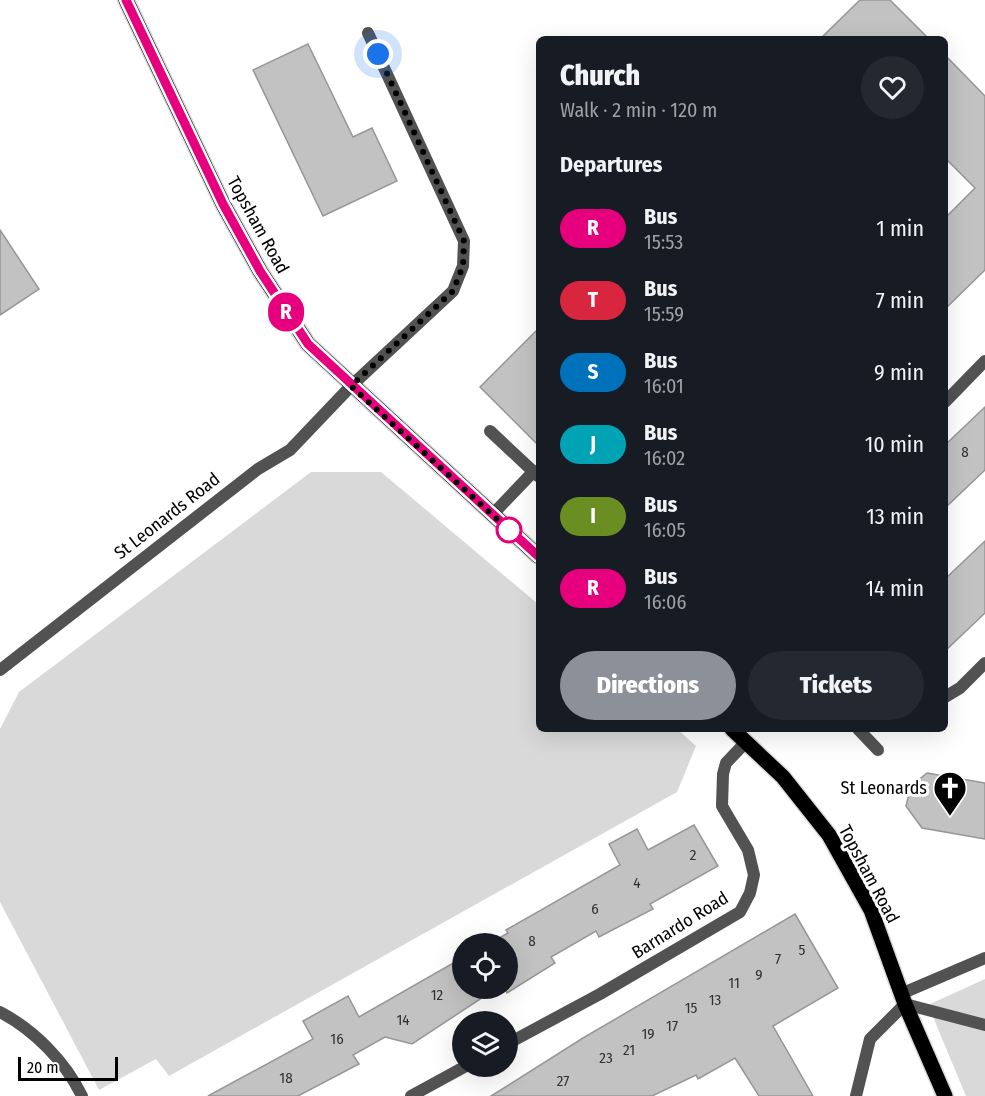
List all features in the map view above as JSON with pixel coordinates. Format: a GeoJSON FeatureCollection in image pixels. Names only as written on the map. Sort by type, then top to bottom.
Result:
{"type":"FeatureCollection","features":[{"type":"Feature","properties":{"kind":"main road","name":"Topsham Road"},"geometry":{"type":"LineString","coordinates":[[126,0],[187,132],[260,271],[308,344],[536,554]]}},
{"type":"Feature","properties":{"kind":"main road","name":"Topsham Road"},"geometry":{"type":"LineString","coordinates":[[735,732],[783,777],[829,836],[871,910],[904,999],[945,1096]]}},
{"type":"Feature","properties":{"kind":"street","name":"St Leonards Road"},"geometry":{"type":"LineString","coordinates":[[0,670],[258,469],[290,450],[351,386],[453,291],[463,266],[464,241],[368,33]]}},
{"type":"Feature","properties":{"kind":"street"},"geometry":{"type":"LineString","coordinates":[[948,399],[985,361]]}},
{"type":"Feature","properties":{"kind":"street"},"geometry":{"type":"LineString","coordinates":[[490,431],[536,474],[492,515]]}},
{"type":"Feature","properties":{"kind":"street"},"geometry":{"type":"LineString","coordinates":[[948,695],[960,688],[985,663]]}},
{"type":"Feature","properties":{"kind":"street"},"geometry":{"type":"LineString","coordinates":[[861,732],[878,750]]}},
{"type":"Feature","properties":{"kind":"street","name":"Barnardo Road"},"geometry":{"type":"LineString","coordinates":[[518,1038],[740,912],[750,893],[754,875],[748,850],[722,806],[723,774],[726,764],[746,742]]}},
{"type":"Feature","properties":{"kind":"street"},"geometry":{"type":"LineString","coordinates":[[856,1096],[870,1039],[904,999],[985,958]]}},
{"type":"Feature","properties":{"kind":"street"},"geometry":{"type":"LineString","coordinates":[[904,999],[985,1025]]}},
{"type":"Feature","properties":{"kind":"street"},"geometry":{"type":"LineString","coordinates":[[0,1012],[27,1027],[52,1054],[82,1096]]}},
{"type":"Feature","properties":{"kind":"street"},"geometry":{"type":"LineString","coordinates":[[411,1096],[452,1074]]}},
{"type":"Feature","properties":{"kind":"shaded area"},"geometry":{"type":"Polygon","coordinates":[[[311,472],[381,472],[536,602],[536,732],[680,732],[696,746],[677,792],[169,1076],[156,1059],[99,1090],[0,902],[0,729],[19,692],[311,472]]]}},
{"type":"Feature","properties":{"kind":"shaded area"},"geometry":{"type":"Polygon","coordinates":[[[985,979],[985,1096],[966,1096],[928,1005],[985,979]]]}},
{"type":"Feature","properties":{"kind":"building"},"geometry":{"type":"Polygon","coordinates":[[[860,0],[890,0],[926,36],[823,36],[860,0]]]}},
{"type":"Feature","properties":{"kind":"building"},"geometry":{"type":"Polygon","coordinates":[[[308,44],[353,137],[372,128],[397,181],[323,216],[253,70],[308,44]]]}},
{"type":"Feature","properties":{"kind":"building"},"geometry":{"type":"Polygon","coordinates":[[[948,58],[985,96],[985,270],[948,306],[948,215],[975,188],[948,161],[948,58]]]}},
{"type":"Feature","properties":{"kind":"building"},"geometry":{"type":"Polygon","coordinates":[[[0,230],[39,289],[0,315],[0,230]]]}},
{"type":"Feature","properties":{"kind":"building"},"geometry":{"type":"Polygon","coordinates":[[[536,331],[536,443],[480,387],[536,331]]]}},
{"type":"Feature","properties":{"kind":"building"},"geometry":{"type":"Polygon","coordinates":[[[985,407],[985,470],[948,505],[948,442],[985,407]]]}},
{"type":"Feature","properties":{"kind":"building"},"geometry":{"type":"Polygon","coordinates":[[[985,541],[985,613],[948,648],[948,576],[985,541]]]}},
{"type":"Feature","properties":{"kind":"building","name":"St Leonards"},"geometry":{"type":"Polygon","coordinates":[[[927,773],[985,783],[985,839],[922,828],[906,806],[911,786],[927,773]]]}},
{"type":"Feature","properties":{"kind":"building"},"geometry":{"type":"Polygon","coordinates":[[[694,825],[718,866],[650,904],[653,909],[599,937],[596,931],[551,957],[555,963],[518,986],[518,933],[508,933],[506,930],[620,865],[609,844],[637,829],[648,850],[694,825]]]}},
{"type":"Feature","properties":{"kind":"building"},"geometry":{"type":"Polygon","coordinates":[[[795,914],[838,988],[773,1026],[813,1096],[759,1096],[735,1058],[698,1079],[696,1075],[652,1096],[491,1096],[583,1038],[795,914]]]}},
{"type":"Feature","properties":{"kind":"building"},"geometry":{"type":"Polygon","coordinates":[[[452,964],[452,999],[480,999],[462,1011],[452,1011],[452,1018],[412,1044],[385,1037],[353,1055],[359,1064],[298,1096],[208,1096],[313,1039],[303,1021],[348,996],[359,1017],[452,964]]]}},
{"type":"Feature","properties":{"kind":"bus line","name":"R"},"geometry":{"type":"LineString","coordinates":[[126,0],[223,204],[260,271],[308,344],[536,554]]}},
{"type":"Feature","properties":{"kind":"place","name":"St Leonards"},"geometry":{"type":"Point","coordinates":[950,817]}},
{"type":"Feature","properties":{"kind":"route"},"geometry":{"type":"LineString","coordinates":[[378,54],[464,241],[463,266],[453,291],[351,386],[509,530]]}}]}
